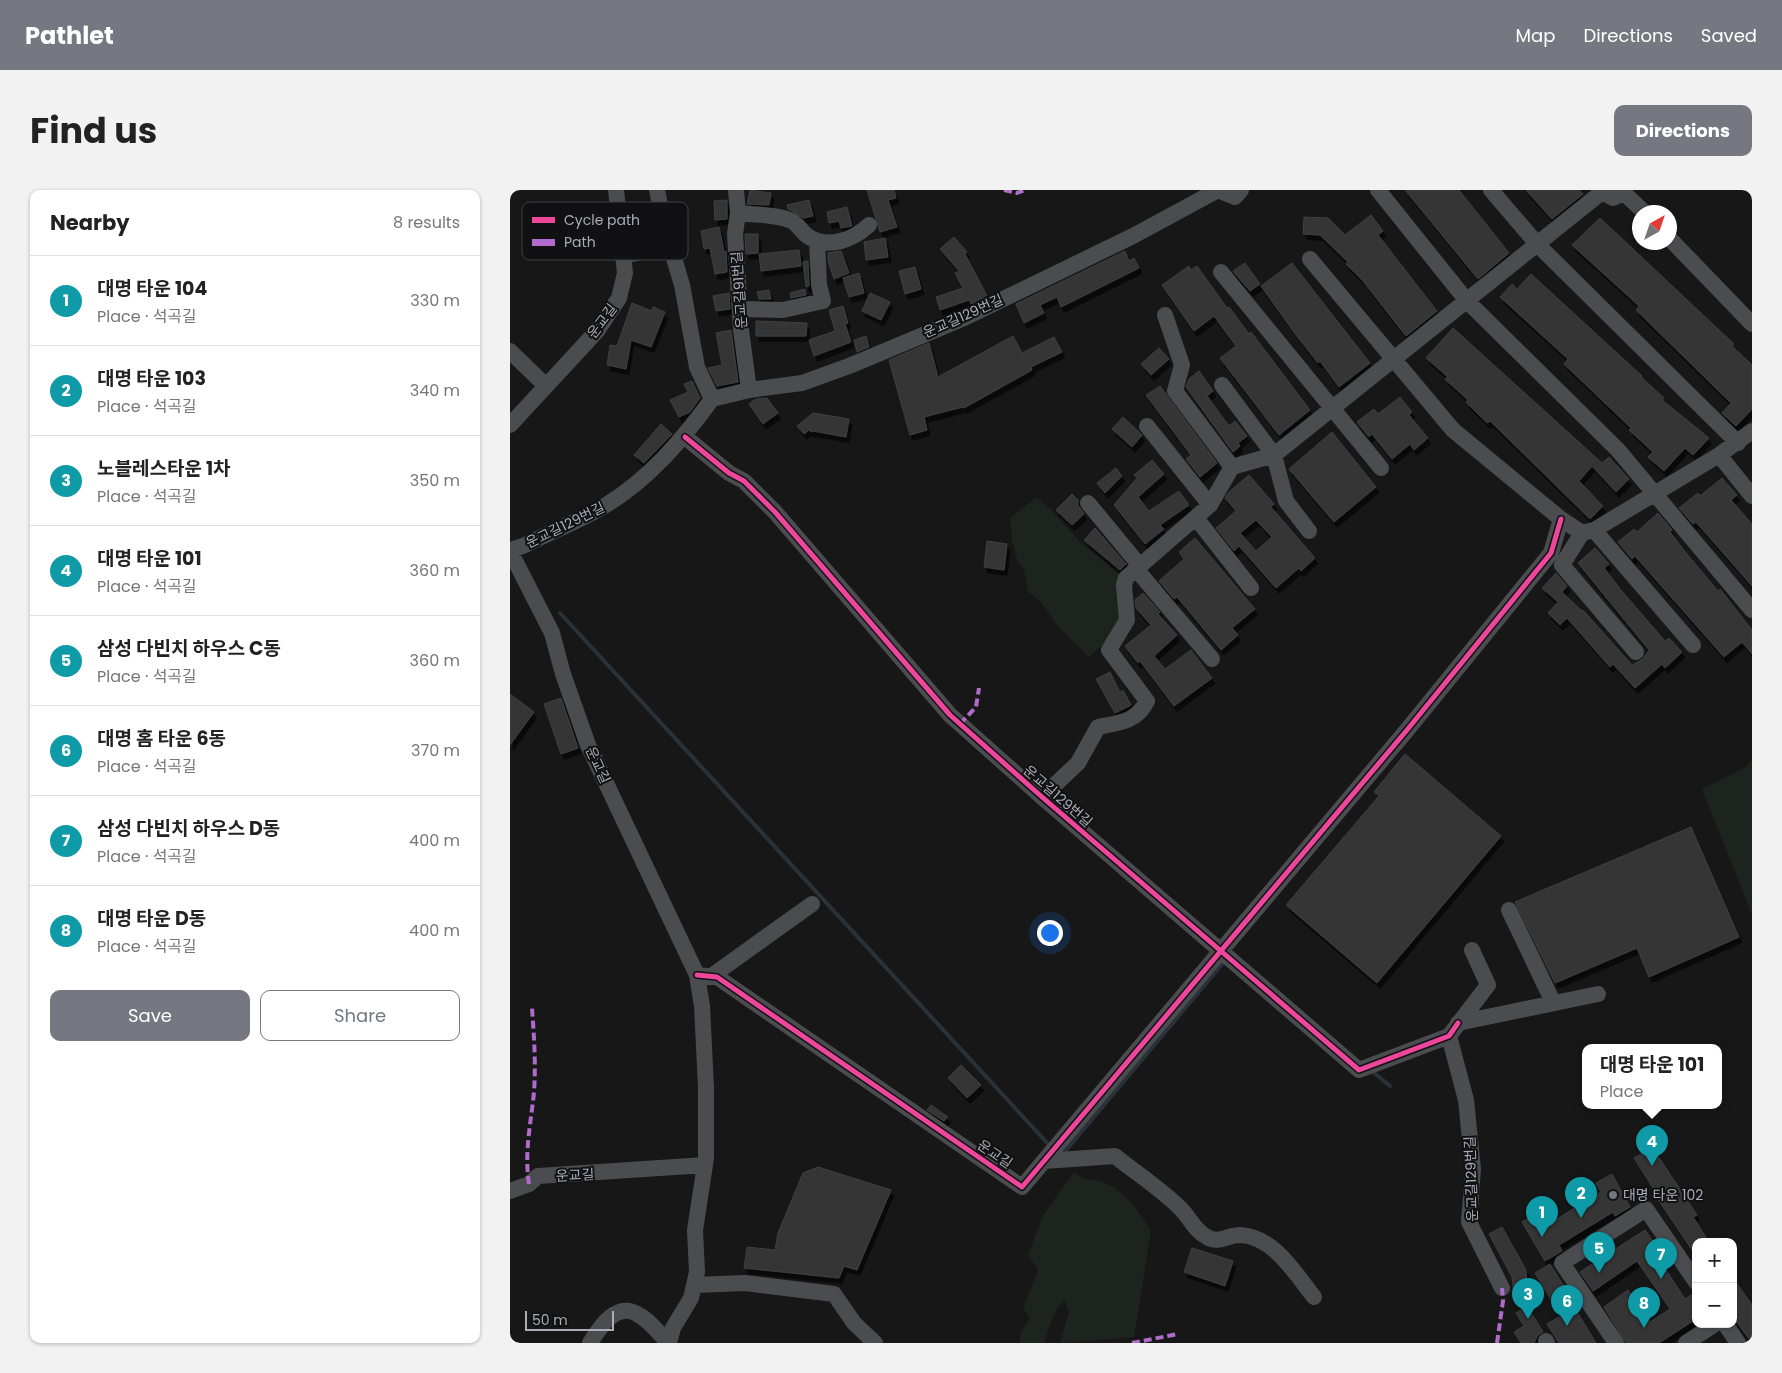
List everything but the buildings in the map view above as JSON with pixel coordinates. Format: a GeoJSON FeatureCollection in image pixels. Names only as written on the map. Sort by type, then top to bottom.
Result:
{"type":"FeatureCollection","features":[{"type":"Feature","properties":{"kind":"street","name":"운교길91번길"},"geometry":{"type":"LineString","coordinates":[[736,190],[738,214],[735,234],[741,330],[749,390]]}},
{"type":"Feature","properties":{"kind":"street","name":"운교길129번길"},"geometry":{"type":"LineString","coordinates":[[510,550],[523,546],[607,505],[647,473],[685,436],[712,399],[749,390],[802,383],[849,366],[981,309],[1133,236],[1218,190],[1235,197],[1241,190]]}},
{"type":"Feature","properties":{"kind":"street"},"geometry":{"type":"LineString","coordinates":[[1378,190],[1467,301],[1618,450],[1656,493],[1752,610]]}},
{"type":"Feature","properties":{"kind":"street"},"geometry":{"type":"LineString","coordinates":[[1491,190],[1538,244],[1738,443]]}},
{"type":"Feature","properties":{"kind":"street"},"geometry":{"type":"LineString","coordinates":[[1042,798],[1078,763],[1098,727],[1129,720],[1142,712],[1147,701],[1109,650],[1127,620],[1124,585],[1126,578],[1210,505],[1232,467],[1274,455],[1602,191],[1613,198],[1625,192],[1637,205]]}},
{"type":"Feature","properties":{"kind":"street"},"geometry":{"type":"LineString","coordinates":[[738,214],[793,221],[808,236],[817,241],[835,242],[855,237],[869,225]]}},
{"type":"Feature","properties":{"kind":"street"},"geometry":{"type":"LineString","coordinates":[[741,309],[783,310],[823,301],[819,285],[817,241]]}},
{"type":"Feature","properties":{"kind":"street"},"geometry":{"type":"LineString","coordinates":[[1677,246],[1752,324]]}},
{"type":"Feature","properties":{"kind":"street"},"geometry":{"type":"LineString","coordinates":[[1310,259],[1453,430],[1561,519],[1588,532],[1693,646]]}},
{"type":"Feature","properties":{"kind":"street","name":"운교길"},"geometry":{"type":"LineString","coordinates":[[510,424],[597,331],[619,298],[625,273],[623,260]]}},
{"type":"Feature","properties":{"kind":"street"},"geometry":{"type":"LineString","coordinates":[[675,260],[682,285],[698,367],[712,399]]}},
{"type":"Feature","properties":{"kind":"street"},"geometry":{"type":"LineString","coordinates":[[1221,272],[1380,468]]}},
{"type":"Feature","properties":{"kind":"street"},"geometry":{"type":"LineString","coordinates":[[1165,315],[1182,365],[1175,391],[1232,467]]}},
{"type":"Feature","properties":{"kind":"street"},"geometry":{"type":"LineString","coordinates":[[510,351],[546,386]]}},
{"type":"Feature","properties":{"kind":"street"},"geometry":{"type":"LineString","coordinates":[[1222,385],[1274,455],[1286,501],[1309,531]]}},
{"type":"Feature","properties":{"kind":"street"},"geometry":{"type":"LineString","coordinates":[[1147,426],[1210,505]]}},
{"type":"Feature","properties":{"kind":"street"},"geometry":{"type":"LineString","coordinates":[[1636,652],[1562,565],[1588,532],[1719,455],[1752,431]]}},
{"type":"Feature","properties":{"kind":"street","name":"운교길129번길"},"geometry":{"type":"LineString","coordinates":[[685,436],[729,473],[744,481],[775,512],[950,715],[1042,798],[1359,1070],[1454,1029],[1466,1100],[1473,1170],[1469,1222],[1502,1288]]}},
{"type":"Feature","properties":{"kind":"street"},"geometry":{"type":"LineString","coordinates":[[1719,455],[1752,496]]}},
{"type":"Feature","properties":{"kind":"street"},"geometry":{"type":"LineString","coordinates":[[1088,503],[1212,659]]}},
{"type":"Feature","properties":{"kind":"street"},"geometry":{"type":"LineString","coordinates":[[1196,518],[1251,588]]}},
{"type":"Feature","properties":{"kind":"street","name":"운교길"},"geometry":{"type":"LineString","coordinates":[[510,550],[552,633],[563,674],[588,745],[705,975],[1022,1187],[1401,738],[1551,553],[1561,519]]}},
{"type":"Feature","properties":{"kind":"street"},"geometry":{"type":"LineString","coordinates":[[705,975],[812,904]]}},
{"type":"Feature","properties":{"kind":"street"},"geometry":{"type":"LineString","coordinates":[[1509,910],[1553,1002]]}},
{"type":"Feature","properties":{"kind":"street"},"geometry":{"type":"LineString","coordinates":[[1454,1029],[1488,985],[1472,950]]}},
{"type":"Feature","properties":{"kind":"street","name":"운교길"},"geometry":{"type":"LineString","coordinates":[[669,1343],[673,1328],[692,1298],[697,1272],[695,1230],[705,1165],[706,1087],[702,1006],[705,975]]}},
{"type":"Feature","properties":{"kind":"street"},"geometry":{"type":"LineString","coordinates":[[1454,1029],[1553,1002],[1598,994]]}},
{"type":"Feature","properties":{"kind":"street"},"geometry":{"type":"LineString","coordinates":[[1044,1161],[1115,1156],[1182,1209],[1196,1229],[1208,1238],[1218,1240],[1236,1235],[1250,1236],[1282,1256],[1314,1297]]}},
{"type":"Feature","properties":{"kind":"street","name":"운교길"},"geometry":{"type":"LineString","coordinates":[[510,1191],[529,1184],[538,1176],[705,1165]]}},
{"type":"Feature","properties":{"kind":"street"},"geometry":{"type":"LineString","coordinates":[[1616,1343],[1562,1263],[1646,1209],[1692,1276]]}},
{"type":"Feature","properties":{"kind":"street"},"geometry":{"type":"LineString","coordinates":[[694,1286],[745,1283],[834,1294],[854,1323],[875,1343]]}},
{"type":"Feature","properties":{"kind":"street","name":"운교길"},"geometry":{"type":"LineString","coordinates":[[590,1343],[603,1323],[616,1311],[629,1310],[645,1318],[669,1343]]}},
{"type":"Feature","properties":{"kind":"street"},"geometry":{"type":"LineString","coordinates":[[1686,1343],[1709,1328]]}},
{"type":"Feature","properties":{"kind":"street"},"geometry":{"type":"LineString","coordinates":[[1727,1328],[1738,1343]]}},
{"type":"Feature","properties":{"kind":"shaded area"},"geometry":{"type":"Polygon","coordinates":[[[1037,497],[1080,542],[1121,576],[1121,614],[1113,636],[1089,657],[1058,627],[1041,602],[1028,592],[1024,569],[1018,563],[1012,540],[1010,518],[1037,497]]]}},
{"type":"Feature","properties":{"kind":"shaded area"},"geometry":{"type":"Polygon","coordinates":[[[1752,760],[1752,915],[1702,789],[1746,767],[1752,760]]]}},
{"type":"Feature","properties":{"kind":"shaded area"},"geometry":{"type":"Polygon","coordinates":[[[1074,1172],[1084,1178],[1108,1184],[1123,1194],[1141,1215],[1151,1231],[1134,1337],[1060,1343],[1069,1312],[1064,1299],[1054,1314],[1044,1343],[1019,1343],[1021,1332],[1030,1318],[1023,1308],[1038,1270],[1028,1255],[1043,1215],[1074,1172]]]}},
{"type":"Feature","properties":{"kind":"waterway"},"geometry":{"type":"LineString","coordinates":[[560,613],[1049,1145]]}},
{"type":"Feature","properties":{"kind":"waterway"},"geometry":{"type":"LineString","coordinates":[[1062,1155],[1223,963]]}},
{"type":"Feature","properties":{"kind":"waterway"},"geometry":{"type":"LineString","coordinates":[[1372,1071],[1390,1086]]}},
{"type":"Feature","properties":{"kind":"marked path"},"geometry":{"type":"LineString","coordinates":[[1004,190],[1017,193],[1025,190]]}},
{"type":"Feature","properties":{"kind":"marked path"},"geometry":{"type":"LineString","coordinates":[[960,724],[976,707],[979,688]]}},
{"type":"Feature","properties":{"kind":"marked path"},"geometry":{"type":"LineString","coordinates":[[529,1184],[528,1149],[535,1071],[532,1008]]}},
{"type":"Feature","properties":{"kind":"marked path"},"geometry":{"type":"LineString","coordinates":[[1497,1343],[1503,1301],[1502,1288]]}},
{"type":"Feature","properties":{"kind":"marked path"},"geometry":{"type":"LineString","coordinates":[[1132,1343],[1178,1334]]}},
{"type":"Feature","properties":{"kind":"cycle path"},"geometry":{"type":"LineString","coordinates":[[685,437],[729,473],[744,481],[775,512],[950,715],[1042,797],[1359,1070],[1449,1036],[1458,1023]]}},
{"type":"Feature","properties":{"kind":"cycle path"},"geometry":{"type":"LineString","coordinates":[[697,975],[717,977],[1022,1187],[1407,730],[1551,553],[1561,519]]}},
{"type":"Feature","properties":{"kind":"place","name":"대명 타운 101"},"geometry":{"type":"Point","coordinates":[1652,1166]}},
{"type":"Feature","properties":{"kind":"place","name":"대명 타운 102"},"geometry":{"type":"Point","coordinates":[1613,1195]}},
{"type":"Feature","properties":{"kind":"place","name":"대명 타운 103"},"geometry":{"type":"Point","coordinates":[1581,1218]}},
{"type":"Feature","properties":{"kind":"place","name":"대명 타운 104"},"geometry":{"type":"Point","coordinates":[1542,1237]}},
{"type":"Feature","properties":{"kind":"place","name":"삼성 다빈치 하우스 C동"},"geometry":{"type":"Point","coordinates":[1599,1273]}},
{"type":"Feature","properties":{"kind":"place","name":"삼성 다빈치 하우스 D동"},"geometry":{"type":"Point","coordinates":[1661,1279]}},
{"type":"Feature","properties":{"kind":"place","name":"노블레스타운 1차"},"geometry":{"type":"Point","coordinates":[1528,1319]}},
{"type":"Feature","properties":{"kind":"place","name":"대명 홈 타운 6동"},"geometry":{"type":"Point","coordinates":[1567,1326]}},
{"type":"Feature","properties":{"kind":"place","name":"대명 타운 D동"},"geometry":{"type":"Point","coordinates":[1644,1328]}}]}
